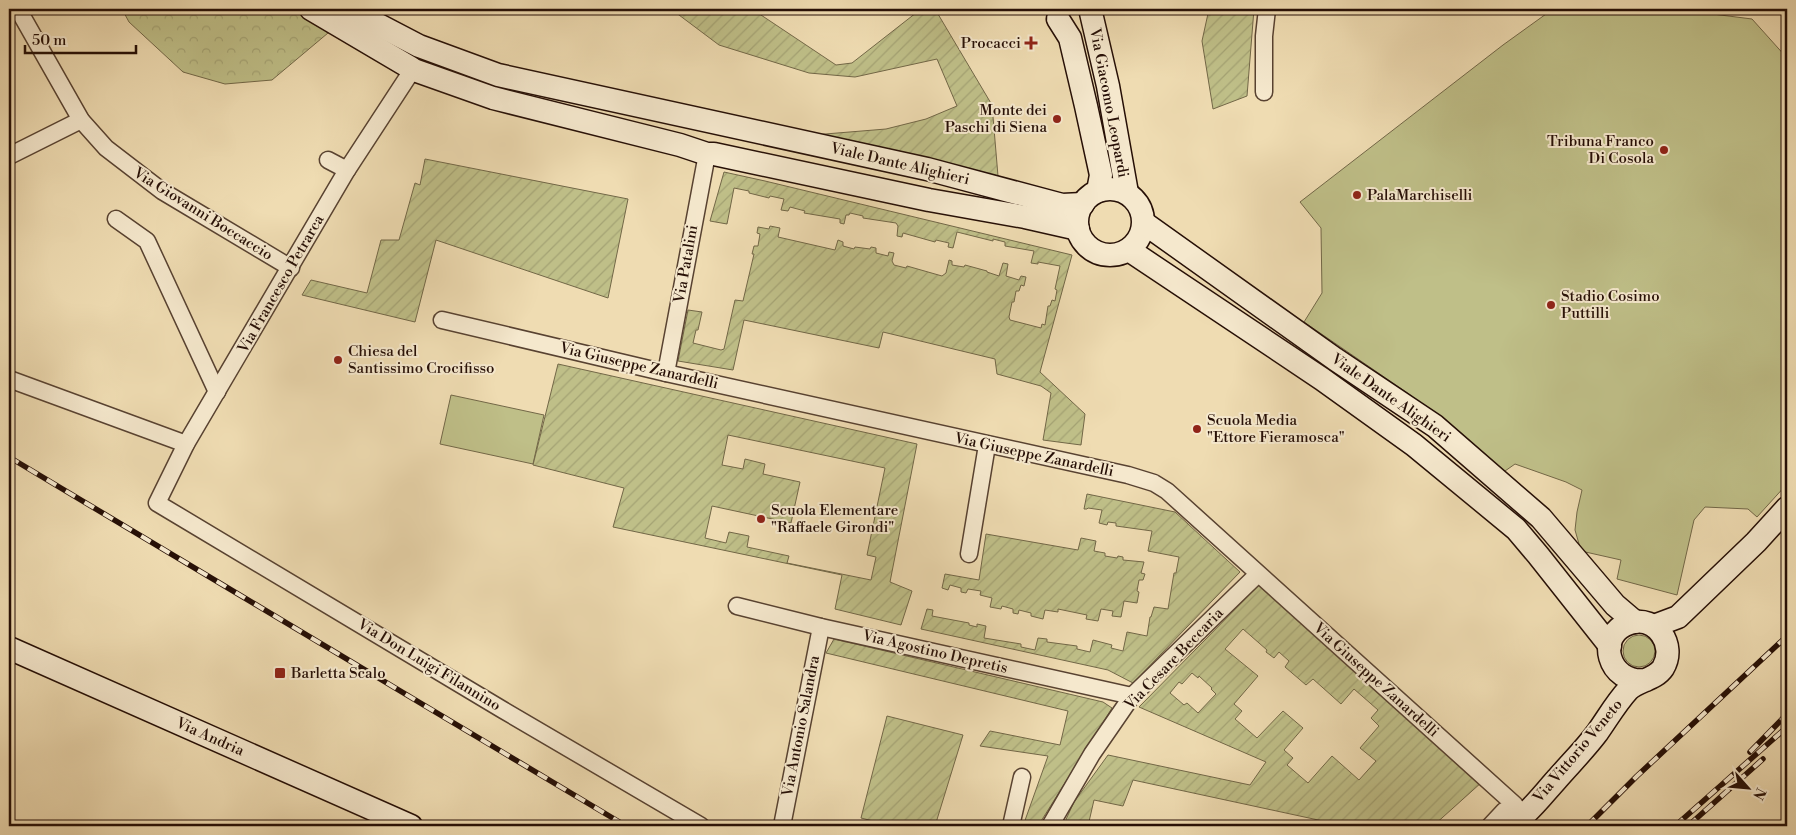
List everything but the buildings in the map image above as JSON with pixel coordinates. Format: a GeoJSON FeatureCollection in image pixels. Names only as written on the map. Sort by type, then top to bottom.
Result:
{"type":"FeatureCollection","features":[{"type":"Feature","properties":{"kind":"street","name":"Via Giovanni Boccaccio"},"geometry":{"type":"LineString","coordinates":[[18,9],[82,120],[106,148],[162,191],[216,217],[291,268]]}},
{"type":"Feature","properties":{"kind":"street","name":"Viale Dante Alighieri"},"geometry":{"type":"LineString","coordinates":[[311,9],[413,69],[493,98],[707,153],[1078,229]]}},
{"type":"Feature","properties":{"kind":"street","name":"Viale Dante Alighieri"},"geometry":{"type":"LineString","coordinates":[[348,9],[422,48],[498,75],[927,169],[1062,205],[1111,189],[1127,193]]}},
{"type":"Feature","properties":{"kind":"street"},"geometry":{"type":"LineString","coordinates":[[1264,92],[1264,36],[1267,9]]}},
{"type":"Feature","properties":{"kind":"street"},"geometry":{"type":"LineString","coordinates":[[1051,14],[1074,21],[1084,18],[1092,11]]}},
{"type":"Feature","properties":{"kind":"street","name":"Via Giacomo Leopardi"},"geometry":{"type":"LineString","coordinates":[[1092,11],[1108,86],[1127,193]]}},
{"type":"Feature","properties":{"kind":"street","name":"Via Giacomo Leopardi"},"geometry":{"type":"LineString","coordinates":[[1051,14],[1070,38],[1101,175],[1090,197]]}},
{"type":"Feature","properties":{"kind":"street"},"geometry":{"type":"LineString","coordinates":[[413,69],[423,70],[430,62],[430,55],[422,48]]}},
{"type":"Feature","properties":{"kind":"street","name":"Via Francesco Petrarca"},"geometry":{"type":"LineString","coordinates":[[157,503],[186,444],[347,170],[413,69]]}},
{"type":"Feature","properties":{"kind":"street"},"geometry":{"type":"LineString","coordinates":[[9,156],[82,120]]}},
{"type":"Feature","properties":{"kind":"street"},"geometry":{"type":"LineString","coordinates":[[707,153],[722,146],[724,140],[723,130],[712,122]]}},
{"type":"Feature","properties":{"kind":"street","name":"Via Patalini"},"geometry":{"type":"LineString","coordinates":[[666,373],[707,153]]}},
{"type":"Feature","properties":{"kind":"street"},"geometry":{"type":"LineString","coordinates":[[328,160],[347,170]]}},
{"type":"Feature","properties":{"kind":"street"},"geometry":{"type":"LineString","coordinates":[[1090,197],[1078,217],[1078,229],[1082,239],[1089,248],[1098,254],[1109,256],[1129,250],[1142,234],[1143,214],[1140,206],[1127,193]]}},
{"type":"Feature","properties":{"kind":"street"},"geometry":{"type":"LineString","coordinates":[[116,219],[147,241],[218,392]]}},
{"type":"Feature","properties":{"kind":"street","name":"Viale Dante Alighieri"},"geometry":{"type":"LineString","coordinates":[[1144,223],[1335,359],[1435,426],[1541,518],[1615,605],[1644,624]]}},
{"type":"Feature","properties":{"kind":"street","name":"Viale Dante Alighieri"},"geometry":{"type":"LineString","coordinates":[[1129,250],[1330,384],[1414,445],[1516,529],[1538,555],[1611,655]]}},
{"type":"Feature","properties":{"kind":"street","name":"Via Giuseppe Zanardelli"},"geometry":{"type":"LineString","coordinates":[[442,320],[666,373],[1128,475],[1154,483],[1167,491],[1258,574],[1511,818]]}},
{"type":"Feature","properties":{"kind":"street"},"geometry":{"type":"LineString","coordinates":[[9,379],[186,444]]}},
{"type":"Feature","properties":{"kind":"street"},"geometry":{"type":"LineString","coordinates":[[969,554],[987,445]]}},
{"type":"Feature","properties":{"kind":"street","name":"Via Don Luigi Filannino"},"geometry":{"type":"LineString","coordinates":[[157,503],[701,826]]}},
{"type":"Feature","properties":{"kind":"street"},"geometry":{"type":"LineString","coordinates":[[1611,655],[1617,632],[1627,624],[1644,624],[1678,617],[1756,542],[1787,508]]}},
{"type":"Feature","properties":{"kind":"street","name":"Via Vittorio Veneto"},"geometry":{"type":"LineString","coordinates":[[1511,818],[1596,734],[1630,689],[1655,676],[1662,669],[1668,651],[1688,623],[1744,575],[1787,529]]}},
{"type":"Feature","properties":{"kind":"street","name":"Via Cesare Beccaria"},"geometry":{"type":"LineString","coordinates":[[1050,826],[1092,754],[1132,696],[1258,574]]}},
{"type":"Feature","properties":{"kind":"street","name":"Via Agostino Depretis"},"geometry":{"type":"LineString","coordinates":[[737,606],[1132,696]]}},
{"type":"Feature","properties":{"kind":"street"},"geometry":{"type":"LineString","coordinates":[[1644,624],[1661,632],[1666,641],[1668,651]]}},
{"type":"Feature","properties":{"kind":"street","name":"Via Antonio Salandra"},"geometry":{"type":"LineString","coordinates":[[782,826],[821,626]]}},
{"type":"Feature","properties":{"kind":"street","name":"Via Andria"},"geometry":{"type":"LineString","coordinates":[[9,648],[411,826]]}},
{"type":"Feature","properties":{"kind":"street","name":"Via Vittorio Veneto"},"geometry":{"type":"LineString","coordinates":[[1611,655],[1618,672],[1625,678],[1646,680]]}},
{"type":"Feature","properties":{"kind":"street","name":"Via Vittorio Veneto"},"geometry":{"type":"LineString","coordinates":[[1511,818],[1585,728],[1610,689],[1611,655]]}},
{"type":"Feature","properties":{"kind":"street"},"geometry":{"type":"LineString","coordinates":[[1011,826],[1022,777]]}},
{"type":"Feature","properties":{"kind":"green space"},"geometry":{"type":"Polygon","coordinates":[[[122,9],[298,9],[328,33],[272,80],[225,84],[183,72],[129,22],[122,9]]]}},
{"type":"Feature","properties":{"kind":"green space"},"geometry":{"type":"Polygon","coordinates":[[[671,9],[752,9],[836,65],[852,63],[921,9],[935,9],[992,105],[998,176],[813,135],[886,129],[926,119],[957,106],[937,59],[855,77],[809,73],[719,45],[671,9]]]}},
{"type":"Feature","properties":{"kind":"green space"},"geometry":{"type":"Polygon","coordinates":[[[1209,9],[1254,9],[1247,96],[1213,109],[1202,41],[1209,9]]]}},
{"type":"Feature","properties":{"kind":"green space","name":"Stadio Cosimo Puttilli"},"geometry":{"type":"Polygon","coordinates":[[[1553,9],[1673,9],[1752,19],[1787,58],[1787,484],[1757,517],[1748,509],[1705,507],[1694,520],[1677,595],[1617,579],[1621,560],[1581,551],[1575,530],[1582,490],[1566,482],[1515,464],[1505,471],[1500,469],[1409,394],[1304,322],[1322,293],[1321,228],[1300,202],[1503,45],[1553,9]]]}},
{"type":"Feature","properties":{"kind":"green space"},"geometry":{"type":"Polygon","coordinates":[[[425,159],[628,199],[608,298],[436,240],[415,322],[302,295],[311,280],[367,293],[381,240],[399,240],[415,183],[420,185],[425,159]]]}},
{"type":"Feature","properties":{"kind":"green space"},"geometry":{"type":"Polygon","coordinates":[[[724,172],[1072,255],[1040,372],[1085,414],[1081,445],[1043,440],[1051,393],[1041,386],[997,374],[995,359],[883,332],[879,348],[744,320],[733,370],[678,361],[688,310],[702,312],[693,343],[721,350],[724,349],[735,300],[743,301],[754,254],[752,254],[754,246],[758,246],[760,234],[757,233],[758,227],[769,229],[770,226],[780,228],[778,237],[835,250],[838,240],[843,242],[843,246],[854,249],[855,247],[876,248],[876,253],[888,256],[889,252],[894,253],[892,261],[894,265],[906,268],[907,266],[942,276],[946,273],[949,260],[952,261],[952,265],[964,267],[965,265],[999,276],[1003,263],[1008,264],[1006,276],[1019,280],[1021,276],[1026,277],[1024,286],[1021,285],[1019,291],[1016,291],[1014,302],[1012,302],[1010,320],[1041,328],[1042,324],[1045,325],[1048,306],[1050,306],[1052,300],[1055,301],[1057,290],[1055,289],[1060,266],[1038,262],[1038,264],[1031,263],[1034,251],[1005,246],[1005,242],[993,239],[993,241],[957,232],[953,248],[948,247],[949,243],[936,240],[935,242],[903,233],[902,237],[897,236],[898,226],[896,223],[863,218],[863,216],[850,213],[846,215],[844,224],[840,223],[840,219],[804,213],[805,211],[790,207],[788,211],[781,210],[784,199],[770,196],[769,198],[734,188],[727,224],[710,221],[724,172]]]}},
{"type":"Feature","properties":{"kind":"green space","name":"Scuola Elementare \"Raffaele Girondi\""},"geometry":{"type":"Polygon","coordinates":[[[558,364],[917,444],[890,582],[912,591],[901,625],[835,609],[842,575],[613,527],[624,488],[533,465],[558,364]],[[728,435],[722,465],[743,469],[745,459],[765,464],[763,474],[800,482],[791,523],[712,506],[705,538],[726,543],[729,532],[749,536],[747,547],[789,556],[787,563],[871,580],[876,557],[867,555],[885,468],[728,435]]]}},
{"type":"Feature","properties":{"kind":"green space"},"geometry":{"type":"Polygon","coordinates":[[[451,395],[544,415],[533,464],[440,444],[451,395]]]}},
{"type":"Feature","properties":{"kind":"green space"},"geometry":{"type":"Polygon","coordinates":[[[1087,494],[1175,512],[1240,572],[1133,683],[1108,670],[921,629],[927,609],[933,610],[932,616],[969,623],[969,625],[977,627],[977,624],[986,626],[984,638],[1021,644],[1021,647],[1035,650],[1038,638],[1047,639],[1047,642],[1077,646],[1077,649],[1090,652],[1093,640],[1112,645],[1111,648],[1123,651],[1127,632],[1147,636],[1150,617],[1154,607],[1168,609],[1174,573],[1176,573],[1179,557],[1148,551],[1152,531],[1116,526],[1116,523],[1108,522],[1107,525],[1099,523],[1102,510],[1084,509],[1087,494]]]}},
{"type":"Feature","properties":{"kind":"green space"},"geometry":{"type":"Polygon","coordinates":[[[986,534],[1078,550],[1081,538],[1096,541],[1094,551],[1105,553],[1105,556],[1117,558],[1118,556],[1123,557],[1123,560],[1144,562],[1141,573],[1145,574],[1143,580],[1139,580],[1137,603],[1124,601],[1121,617],[1112,616],[1113,611],[1101,609],[1098,621],[1086,619],[1087,615],[1058,609],[1058,612],[1045,610],[1043,619],[1019,610],[1018,614],[1013,613],[1013,609],[1002,606],[1001,609],[990,607],[992,598],[980,595],[981,591],[968,589],[966,593],[961,592],[961,588],[950,585],[948,590],[942,588],[945,574],[979,580],[986,534]]]}},
{"type":"Feature","properties":{"kind":"green space"},"geometry":{"type":"Polygon","coordinates":[[[1259,585],[1482,782],[1433,826],[1346,826],[1133,780],[1123,806],[1094,800],[1088,826],[1063,826],[1074,802],[1108,755],[1250,785],[1266,762],[1139,707],[1259,585]],[[1243,629],[1225,649],[1258,676],[1234,704],[1242,711],[1235,719],[1257,738],[1283,711],[1303,728],[1284,750],[1293,758],[1287,765],[1308,783],[1332,756],[1359,780],[1376,761],[1360,748],[1379,726],[1371,718],[1378,710],[1354,689],[1341,704],[1313,679],[1306,685],[1285,667],[1289,661],[1279,652],[1274,658],[1243,629]],[[1192,673],[1182,684],[1179,682],[1170,693],[1184,705],[1187,703],[1198,713],[1216,694],[1199,676],[1198,678],[1192,673]]]}},
{"type":"Feature","properties":{"kind":"green space"},"geometry":{"type":"Polygon","coordinates":[[[1639,635],[1651,639],[1655,651],[1651,663],[1639,667],[1627,663],[1623,651],[1627,639],[1639,635]]]}},
{"type":"Feature","properties":{"kind":"green space"},"geometry":{"type":"Polygon","coordinates":[[[834,639],[1103,702],[1112,708],[1038,826],[1023,826],[1048,756],[980,746],[990,731],[1060,745],[1068,711],[826,653],[834,639]]]}},
{"type":"Feature","properties":{"kind":"green space"},"geometry":{"type":"Polygon","coordinates":[[[887,716],[963,735],[935,826],[893,826],[861,818],[887,716]]]}},
{"type":"Feature","properties":{"kind":"railway"},"geometry":{"type":"LineString","coordinates":[[9,457],[626,826]]}},
{"type":"Feature","properties":{"kind":"railway"},"geometry":{"type":"LineString","coordinates":[[1587,826],[1637,776],[1787,636]]}},
{"type":"Feature","properties":{"kind":"railway"},"geometry":{"type":"LineString","coordinates":[[1750,752],[1787,714]]}},
{"type":"Feature","properties":{"kind":"railway"},"geometry":{"type":"LineString","coordinates":[[1675,826],[1787,727]]}},
{"type":"Feature","properties":{"kind":"railway"},"geometry":{"type":"LineString","coordinates":[[1688,826],[1763,759]]}},
{"type":"Feature","properties":{"kind":"place","name":"Procacci"},"geometry":{"type":"Point","coordinates":[1031,43]}},
{"type":"Feature","properties":{"kind":"place","name":"Monte dei Paschi di Siena"},"geometry":{"type":"Point","coordinates":[1057,119]}},
{"type":"Feature","properties":{"kind":"place","name":"Tribuna Franco Di Cosola"},"geometry":{"type":"Point","coordinates":[1664,150]}},
{"type":"Feature","properties":{"kind":"place","name":"PalaMarchiselli"},"geometry":{"type":"Point","coordinates":[1357,195]}},
{"type":"Feature","properties":{"kind":"place","name":"Stadio Cosimo Puttilli"},"geometry":{"type":"Point","coordinates":[1551,305]}},
{"type":"Feature","properties":{"kind":"place","name":"Chiesa del Santissimo Crocifisso"},"geometry":{"type":"Point","coordinates":[338,360]}},
{"type":"Feature","properties":{"kind":"place","name":"Scuola Media \"Ettore Fieramosca\""},"geometry":{"type":"Point","coordinates":[1197,429]}},
{"type":"Feature","properties":{"kind":"place","name":"Scuola Elementare \"Raffaele Girondi\""},"geometry":{"type":"Point","coordinates":[761,519]}},
{"type":"Feature","properties":{"kind":"place","name":"Barletta Scalo"},"geometry":{"type":"Point","coordinates":[280,673]}}]}
